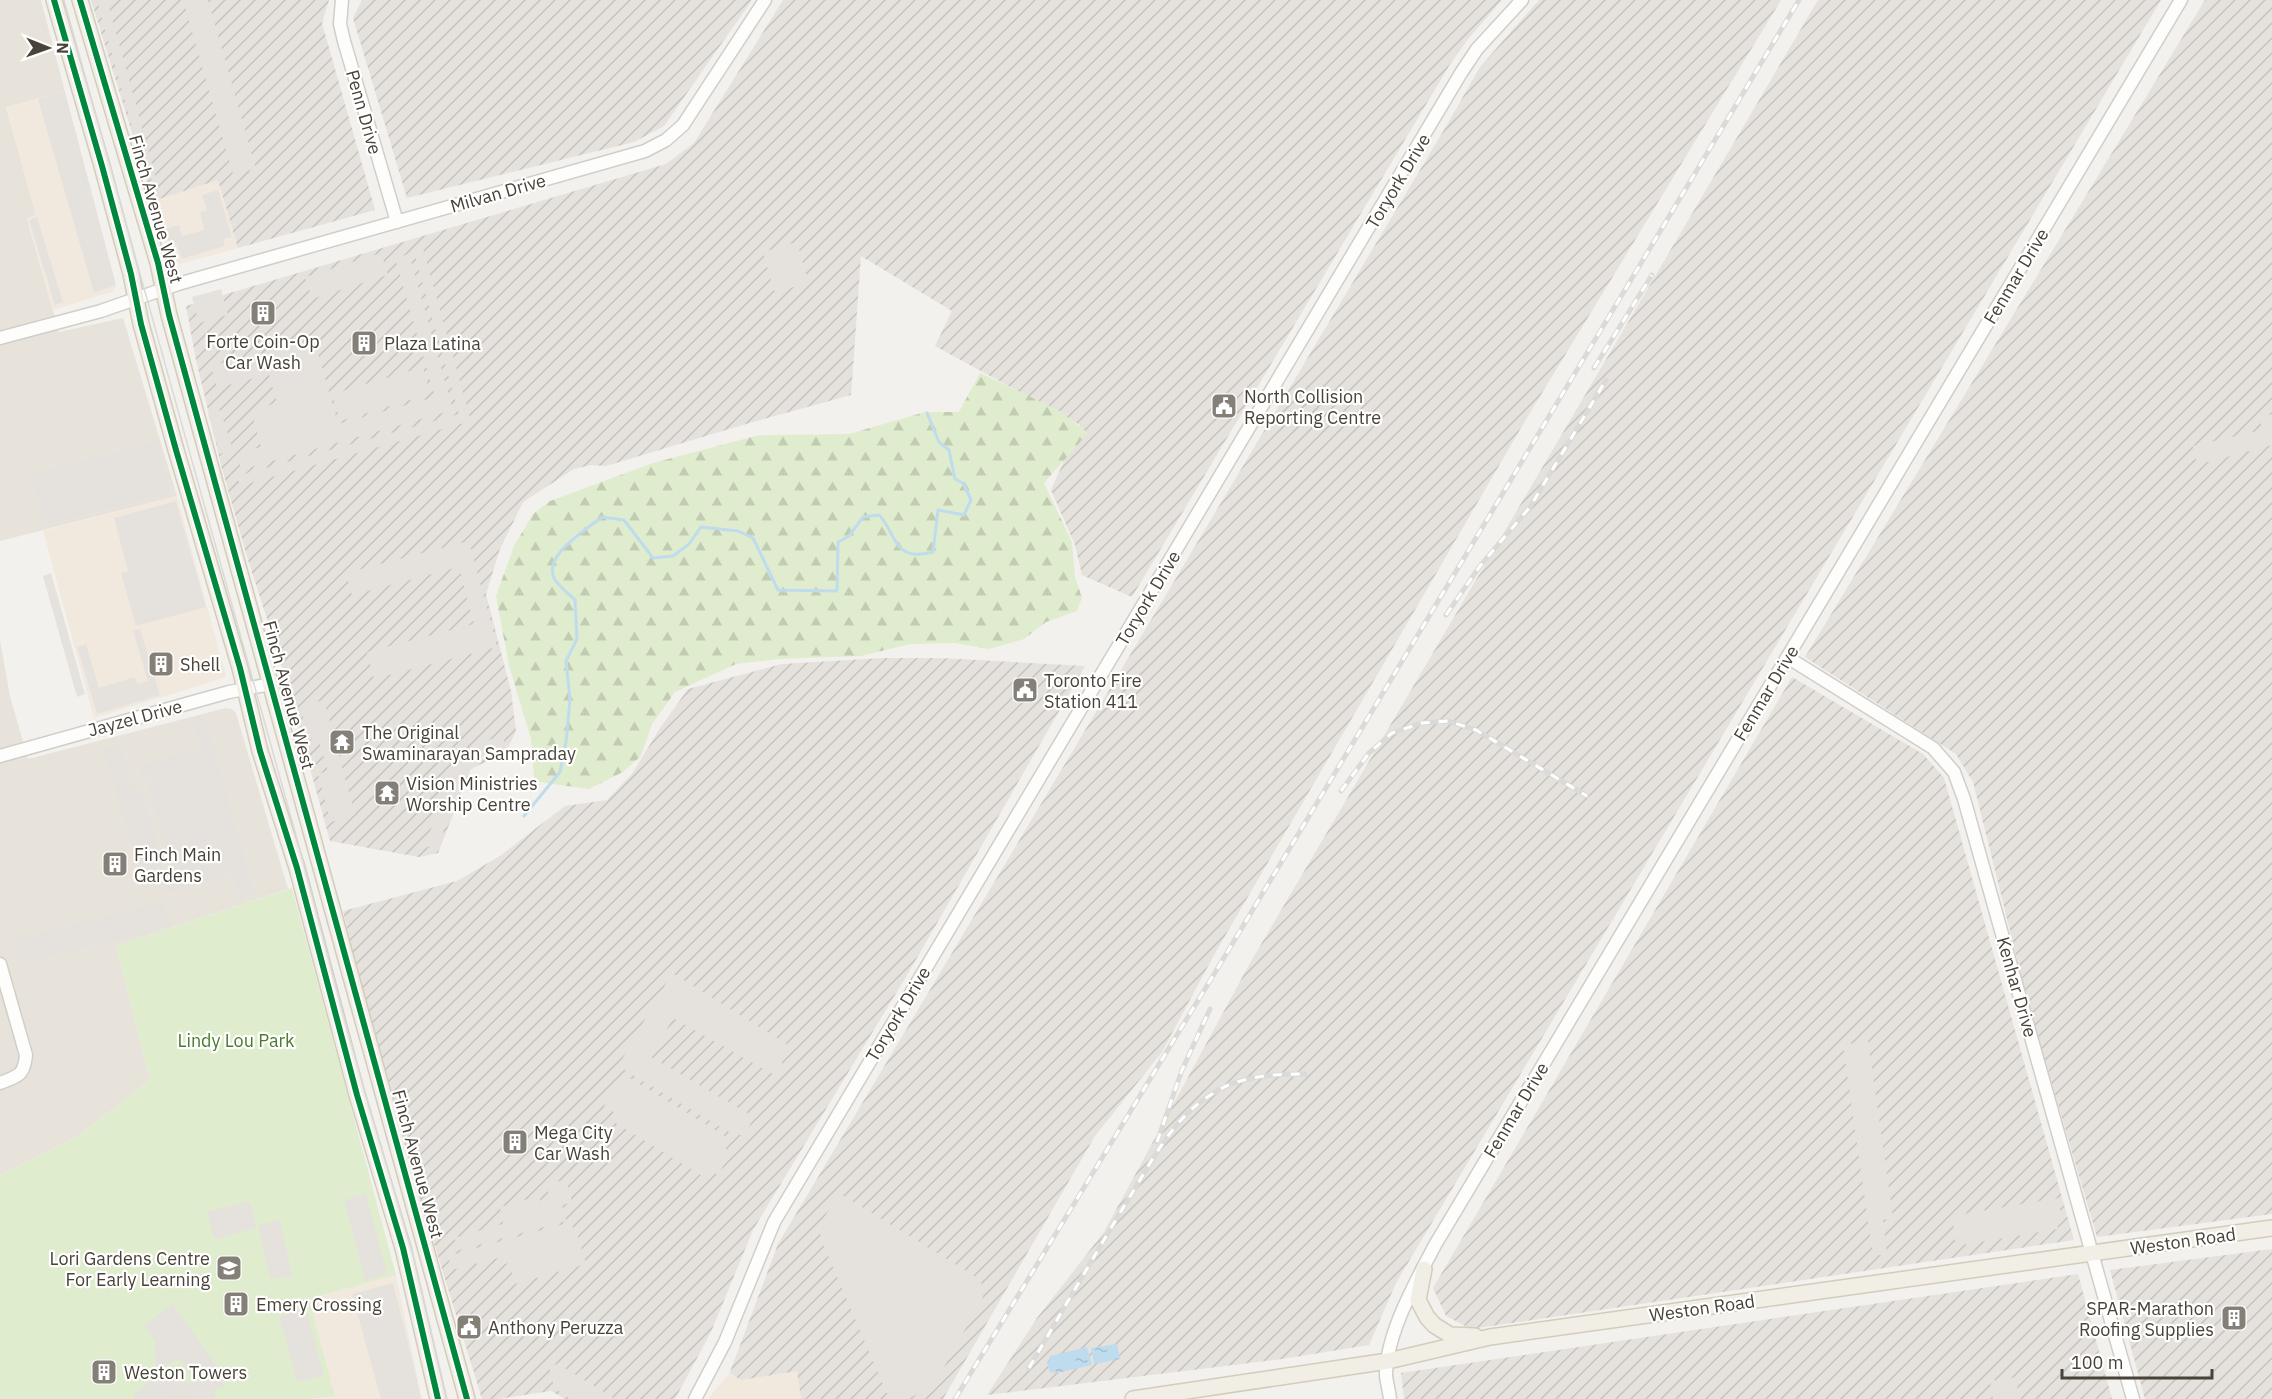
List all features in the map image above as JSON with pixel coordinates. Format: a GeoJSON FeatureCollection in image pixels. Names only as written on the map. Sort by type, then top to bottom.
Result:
{"type":"FeatureCollection","features":[{"type":"Feature","properties":{"kind":"main road","name":"Finch Avenue West"},"geometry":{"type":"LineString","coordinates":[[54,0],[105,177],[176,450],[245,688],[260,751],[297,868],[346,1056],[403,1248],[438,1399]]}},
{"type":"Feature","properties":{"kind":"main road","name":"Finch Avenue West"},"geometry":{"type":"LineString","coordinates":[[80,0],[163,289],[467,1399]]}},
{"type":"Feature","properties":{"kind":"main road","name":"Weston Road"},"geometry":{"type":"LineString","coordinates":[[1133,1399],[1388,1361],[1490,1337],[2272,1228]]}},
{"type":"Feature","properties":{"kind":"main road"},"geometry":{"type":"LineString","coordinates":[[1424,1269],[1418,1300],[1434,1325],[1450,1335],[1490,1337]]}},
{"type":"Feature","properties":{"kind":"street","name":"Penn Drive"},"geometry":{"type":"LineString","coordinates":[[342,0],[340,24],[344,41],[397,222]]}},
{"type":"Feature","properties":{"kind":"street","name":"Milvan Drive"},"geometry":{"type":"LineString","coordinates":[[0,338],[101,311],[163,289],[645,151],[666,140],[683,125],[765,0]]}},
{"type":"Feature","properties":{"kind":"street","name":"Toryork Drive"},"geometry":{"type":"LineString","coordinates":[[694,1399],[725,1342],[774,1222],[1461,73],[1477,49],[1522,0]]}},
{"type":"Feature","properties":{"kind":"street","name":"Fenmar Drive"},"geometry":{"type":"LineString","coordinates":[[1390,1399],[1386,1376],[1388,1361],[1405,1302],[1441,1236],[2181,0]]}},
{"type":"Feature","properties":{"kind":"street","name":"Kenhar Drive"},"geometry":{"type":"LineString","coordinates":[[1787,657],[1933,748],[1954,772],[1964,799],[2133,1399]]}},
{"type":"Feature","properties":{"kind":"street","name":"Jayzel Drive"},"geometry":{"type":"LineString","coordinates":[[0,756],[245,688],[271,684]]}},
{"type":"Feature","properties":{"kind":"street"},"geometry":{"type":"LineString","coordinates":[[0,964],[26,1055],[25,1067],[21,1074],[0,1083]]}},
{"type":"Feature","properties":{"kind":"shaded area"},"geometry":{"type":"Polygon","coordinates":[[[0,0],[41,0],[65,92],[6,107],[36,215],[27,219],[59,332],[123,318],[177,496],[0,541],[0,0]]]}},
{"type":"Feature","properties":{"kind":"shaded area"},"geometry":{"type":"Polygon","coordinates":[[[91,0],[329,0],[322,23],[375,210],[238,248],[218,180],[153,201],[91,0]]]}},
{"type":"Feature","properties":{"kind":"shaded area"},"geometry":{"type":"Polygon","coordinates":[[[97,0],[107,0],[156,178],[147,180],[97,0]]]}},
{"type":"Feature","properties":{"kind":"shaded area"},"geometry":{"type":"Polygon","coordinates":[[[183,0],[208,0],[256,169],[233,174],[183,0]]]}},
{"type":"Feature","properties":{"kind":"shaded area"},"geometry":{"type":"Polygon","coordinates":[[[362,0],[752,0],[664,126],[634,142],[407,198],[353,18],[362,0]]]}},
{"type":"Feature","properties":{"kind":"shaded area"},"geometry":{"type":"Polygon","coordinates":[[[783,0],[1502,0],[1468,39],[1449,66],[1132,597],[1082,575],[1075,545],[1051,490],[1080,425],[935,346],[952,311],[861,256],[851,395],[606,466],[591,465],[574,469],[523,502],[500,549],[486,594],[511,691],[516,731],[506,752],[471,769],[438,853],[419,857],[330,841],[279,656],[222,469],[196,360],[186,306],[666,164],[694,143],[783,0]]]}},
{"type":"Feature","properties":{"kind":"shaded area"},"geometry":{"type":"Polygon","coordinates":[[[1539,0],[1781,0],[1525,421],[1214,955],[1162,1052],[1095,1136],[943,1399],[801,1399],[797,1371],[742,1380],[736,1377],[730,1372],[778,1244],[1480,67],[1539,0]]]}},
{"type":"Feature","properties":{"kind":"shaded area"},"geometry":{"type":"Polygon","coordinates":[[[1818,0],[2161,0],[1396,1283],[1369,1345],[1282,1359],[987,1395],[1037,1318],[1104,1232],[1250,963],[1818,0]]]}},
{"type":"Feature","properties":{"kind":"shaded area"},"geometry":{"type":"Polygon","coordinates":[[[2205,0],[2272,0],[2272,1214],[2097,1237],[2026,995],[1973,782],[1956,754],[1805,657],[2205,0]]]}},
{"type":"Feature","properties":{"kind":"shaded area"},"geometry":{"type":"Polygon","coordinates":[[[65,92],[116,285],[114,291],[53,310],[27,218],[36,215],[6,107],[65,92]]]}},
{"type":"Feature","properties":{"kind":"shaded area"},"geometry":{"type":"Polygon","coordinates":[[[65,92],[116,285],[94,293],[38,99],[65,92]]]}},
{"type":"Feature","properties":{"kind":"shaded area"},"geometry":{"type":"Polygon","coordinates":[[[218,180],[238,248],[180,264],[172,260],[168,254],[153,201],[218,180]]]}},
{"type":"Feature","properties":{"kind":"shaded area"},"geometry":{"type":"Polygon","coordinates":[[[218,190],[232,237],[223,239],[225,246],[182,259],[177,244],[170,246],[165,229],[179,225],[182,236],[204,230],[200,212],[207,210],[202,195],[218,190]]]}},
{"type":"Feature","properties":{"kind":"shaded area"},"geometry":{"type":"Polygon","coordinates":[[[37,217],[63,302],[55,305],[29,220],[37,217]]]}},
{"type":"Feature","properties":{"kind":"shaded area"},"geometry":{"type":"Polygon","coordinates":[[[797,242],[809,284],[774,291],[763,252],[797,242]]]}},
{"type":"Feature","properties":{"kind":"shaded area"},"geometry":{"type":"Polygon","coordinates":[[[423,249],[471,421],[240,486],[237,476],[459,414],[414,252],[423,249]]]}},
{"type":"Feature","properties":{"kind":"shaded area"},"geometry":{"type":"Polygon","coordinates":[[[381,253],[388,275],[312,299],[305,277],[381,253]]]}},
{"type":"Feature","properties":{"kind":"shaded area"},"geometry":{"type":"Polygon","coordinates":[[[409,254],[453,410],[241,470],[237,454],[261,447],[251,410],[277,403],[263,353],[314,339],[338,424],[435,397],[395,258],[409,254]]]}},
{"type":"Feature","properties":{"kind":"shaded area"},"geometry":{"type":"Polygon","coordinates":[[[221,289],[228,315],[199,323],[192,297],[221,289]]]}},
{"type":"Feature","properties":{"kind":"shaded area"},"geometry":{"type":"Polygon","coordinates":[[[262,353],[267,375],[217,388],[211,366],[262,353]]]}},
{"type":"Feature","properties":{"kind":"shaded area"},"geometry":{"type":"Polygon","coordinates":[[[423,367],[430,394],[340,421],[332,394],[423,367]]]}},
{"type":"Feature","properties":{"kind":"shaded area"},"geometry":{"type":"Polygon","coordinates":[[[220,410],[233,450],[220,454],[208,414],[220,410]]]}},
{"type":"Feature","properties":{"kind":"shaded area"},"geometry":{"type":"Polygon","coordinates":[[[2272,414],[2272,445],[2197,465],[2193,446],[2262,430],[2260,418],[2272,414]]]}},
{"type":"Feature","properties":{"kind":"shaded area"},"geometry":{"type":"Polygon","coordinates":[[[157,441],[171,493],[44,526],[31,474],[157,441]]]}},
{"type":"Feature","properties":{"kind":"shaded area"},"geometry":{"type":"Polygon","coordinates":[[[177,496],[226,676],[94,718],[43,531],[177,496]]]}},
{"type":"Feature","properties":{"kind":"shaded area"},"geometry":{"type":"Polygon","coordinates":[[[176,501],[206,607],[136,626],[121,573],[128,571],[114,518],[176,501]]]}},
{"type":"Feature","properties":{"kind":"shaded area"},"geometry":{"type":"Polygon","coordinates":[[[469,541],[497,647],[374,679],[367,652],[474,624],[459,567],[352,595],[346,573],[469,541]]]}},
{"type":"Feature","properties":{"kind":"shaded area"},"geometry":{"type":"Polygon","coordinates":[[[51,573],[85,694],[77,697],[43,576],[51,573]]]}},
{"type":"Feature","properties":{"kind":"shaded area"},"geometry":{"type":"Polygon","coordinates":[[[140,629],[160,695],[97,714],[77,647],[86,644],[99,688],[135,677],[137,684],[148,681],[133,631],[140,629]]]}},
{"type":"Feature","properties":{"kind":"shaded area"},"geometry":{"type":"Polygon","coordinates":[[[0,640],[10,696],[28,759],[226,708],[232,709],[236,713],[288,889],[116,946],[150,1080],[78,1136],[0,1175],[0,640]]]}},
{"type":"Feature","properties":{"kind":"shaded area"},"geometry":{"type":"Polygon","coordinates":[[[883,658],[941,658],[1085,666],[910,970],[753,1230],[711,1332],[675,1399],[565,1399],[551,1391],[499,1399],[482,1399],[413,1175],[402,1150],[343,911],[457,881],[500,856],[565,806],[607,800],[632,774],[660,728],[688,689],[782,664],[883,658]]]}},
{"type":"Feature","properties":{"kind":"shaded area"},"geometry":{"type":"Polygon","coordinates":[[[1792,677],[1923,754],[1944,778],[2074,1240],[1471,1329],[1446,1316],[1433,1288],[1792,677]]]}},
{"type":"Feature","properties":{"kind":"shaded area"},"geometry":{"type":"Polygon","coordinates":[[[324,700],[355,815],[331,822],[318,774],[328,771],[318,738],[309,740],[300,706],[324,700]]]}},
{"type":"Feature","properties":{"kind":"shaded area"},"geometry":{"type":"Polygon","coordinates":[[[200,715],[202,722],[206,721],[255,894],[240,899],[230,866],[228,867],[230,875],[166,894],[161,878],[181,871],[179,866],[172,868],[147,784],[155,781],[154,775],[142,778],[138,766],[194,749],[196,756],[202,754],[191,718],[200,715]]]}},
{"type":"Feature","properties":{"kind":"shaded area"},"geometry":{"type":"Polygon","coordinates":[[[502,735],[506,748],[469,762],[438,846],[425,847],[446,784],[460,751],[502,735]]]}},
{"type":"Feature","properties":{"kind":"shaded area"},"geometry":{"type":"Polygon","coordinates":[[[120,744],[134,791],[141,789],[163,863],[139,871],[103,749],[120,744]]]}},
{"type":"Feature","properties":{"kind":"shaded area"},"geometry":{"type":"Polygon","coordinates":[[[163,902],[170,927],[20,964],[14,939],[163,902]]]}},
{"type":"Feature","properties":{"kind":"shaded area"},"geometry":{"type":"Polygon","coordinates":[[[672,973],[790,1046],[776,1076],[673,1018],[651,1057],[754,1117],[745,1135],[734,1135],[618,1066],[672,973]]]}},
{"type":"Feature","properties":{"kind":"shaded area"},"geometry":{"type":"Polygon","coordinates":[[[1868,1041],[1893,1218],[1883,1220],[1887,1254],[1873,1256],[1843,1045],[1868,1041]]]}},
{"type":"Feature","properties":{"kind":"shaded area"},"geometry":{"type":"Polygon","coordinates":[[[623,1074],[728,1138],[722,1146],[731,1152],[718,1175],[709,1170],[704,1177],[609,1119],[614,1112],[604,1106],[623,1074]]]}},
{"type":"Feature","properties":{"kind":"shaded area"},"geometry":{"type":"Polygon","coordinates":[[[566,1179],[572,1202],[562,1205],[566,1221],[459,1250],[454,1238],[503,1224],[500,1207],[539,1196],[541,1204],[548,1203],[550,1198],[546,1185],[566,1179]]]}},
{"type":"Feature","properties":{"kind":"shaded area"},"geometry":{"type":"Polygon","coordinates":[[[839,1193],[981,1280],[983,1297],[933,1387],[907,1399],[892,1399],[888,1396],[821,1239],[819,1226],[839,1193]]]}},
{"type":"Feature","properties":{"kind":"shaded area"},"geometry":{"type":"Polygon","coordinates":[[[366,1194],[387,1274],[365,1281],[344,1200],[366,1194]]]}},
{"type":"Feature","properties":{"kind":"shaded area"},"geometry":{"type":"Polygon","coordinates":[[[2058,1198],[2062,1219],[2057,1221],[2058,1229],[1956,1246],[1952,1216],[2058,1198]]]}},
{"type":"Feature","properties":{"kind":"shaded area"},"geometry":{"type":"Polygon","coordinates":[[[250,1201],[256,1228],[214,1239],[207,1212],[250,1201]]]}},
{"type":"Feature","properties":{"kind":"shaded area"},"geometry":{"type":"Polygon","coordinates":[[[280,1220],[292,1275],[270,1279],[258,1225],[280,1220]]]}},
{"type":"Feature","properties":{"kind":"shaded area"},"geometry":{"type":"Polygon","coordinates":[[[571,1222],[576,1230],[586,1264],[515,1284],[509,1263],[504,1264],[502,1257],[452,1270],[448,1256],[571,1222]]]}},
{"type":"Feature","properties":{"kind":"shaded area"},"geometry":{"type":"Polygon","coordinates":[[[2272,1249],[2272,1399],[2145,1399],[2110,1270],[2272,1249]]]}},
{"type":"Feature","properties":{"kind":"shaded area"},"geometry":{"type":"Polygon","coordinates":[[[2078,1274],[2112,1399],[1404,1399],[1401,1373],[2078,1274]]]}},
{"type":"Feature","properties":{"kind":"shaded area"},"geometry":{"type":"Polygon","coordinates":[[[396,1275],[422,1399],[309,1399],[335,1396],[309,1299],[396,1275]]]}},
{"type":"Feature","properties":{"kind":"shaded area"},"geometry":{"type":"Polygon","coordinates":[[[393,1283],[421,1399],[381,1399],[352,1294],[393,1283]]]}},
{"type":"Feature","properties":{"kind":"shaded area"},"geometry":{"type":"Polygon","coordinates":[[[173,1304],[219,1370],[225,1387],[214,1390],[216,1398],[134,1399],[133,1396],[155,1376],[183,1374],[188,1383],[205,1382],[204,1379],[194,1379],[180,1359],[156,1370],[155,1342],[144,1325],[173,1304]]]}},
{"type":"Feature","properties":{"kind":"shaded area"},"geometry":{"type":"Polygon","coordinates":[[[306,1309],[324,1375],[297,1382],[279,1316],[306,1309]]]}},
{"type":"Feature","properties":{"kind":"shaded area"},"geometry":{"type":"Polygon","coordinates":[[[558,1364],[615,1399],[571,1399],[554,1388],[549,1366],[558,1364]]]}},
{"type":"Feature","properties":{"kind":"shaded area"},"geometry":{"type":"Polygon","coordinates":[[[797,1371],[801,1399],[708,1399],[730,1372],[743,1380],[797,1371]]]}},
{"type":"Feature","properties":{"kind":"shaded area"},"geometry":{"type":"Polygon","coordinates":[[[2016,1377],[2019,1399],[1993,1399],[1990,1381],[2016,1377]]]}},
{"type":"Feature","properties":{"kind":"green space"},"geometry":{"type":"Polygon","coordinates":[[[980,373],[1058,410],[1088,433],[1044,483],[1072,542],[1075,577],[1082,598],[1077,611],[1046,622],[1024,639],[989,649],[954,643],[910,644],[861,656],[778,659],[736,664],[675,692],[652,724],[641,756],[623,772],[589,789],[539,782],[534,777],[531,739],[509,666],[496,596],[514,546],[533,514],[550,501],[653,463],[759,435],[849,434],[925,412],[959,412],[980,373]]]}},
{"type":"Feature","properties":{"kind":"green space","name":"Lindy Lou Park"},"geometry":{"type":"Polygon","coordinates":[[[292,888],[396,1275],[309,1299],[335,1396],[309,1399],[0,1399],[0,1175],[78,1136],[150,1080],[116,946],[292,888]]]}},
{"type":"Feature","properties":{"kind":"water"},"geometry":{"type":"Polygon","coordinates":[[[1117,1344],[1120,1359],[1094,1364],[1091,1348],[1117,1344]]]}},
{"type":"Feature","properties":{"kind":"water"},"geometry":{"type":"Polygon","coordinates":[[[1087,1347],[1092,1365],[1057,1373],[1050,1372],[1047,1363],[1050,1356],[1087,1347]]]}},
{"type":"Feature","properties":{"kind":"waterway"},"geometry":{"type":"LineString","coordinates":[[524,816],[560,772],[566,742],[570,699],[566,661],[577,639],[575,600],[555,580],[552,571],[554,562],[567,544],[602,517],[624,520],[653,558],[673,556],[689,544],[701,527],[738,531],[753,538],[778,590],[837,591],[838,542],[849,536],[863,517],[879,515],[897,544],[906,552],[918,554],[933,552],[938,510],[964,515],[971,500],[963,483],[955,479],[949,450],[939,442],[927,413]]}},
{"type":"Feature","properties":{"kind":"tram line"},"geometry":{"type":"LineString","coordinates":[[64,0],[297,839],[348,1033],[415,1262],[447,1399]]}},
{"type":"Feature","properties":{"kind":"railway"},"geometry":{"type":"LineString","coordinates":[[955,1399],[1219,966],[1799,0]]}},
{"type":"Feature","properties":{"kind":"railway"},"geometry":{"type":"LineString","coordinates":[[1594,368],[1652,275]]}},
{"type":"Feature","properties":{"kind":"railway"},"geometry":{"type":"LineString","coordinates":[[1446,615],[1480,566],[1530,507],[1606,380]]}},
{"type":"Feature","properties":{"kind":"railway"},"geometry":{"type":"LineString","coordinates":[[1341,791],[1369,753],[1392,733],[1422,723],[1448,721],[1476,730],[1587,796]]}},
{"type":"Feature","properties":{"kind":"railway"},"geometry":{"type":"LineString","coordinates":[[1157,1142],[1182,1070],[1210,1009]]}},
{"type":"Feature","properties":{"kind":"railway"},"geometry":{"type":"LineString","coordinates":[[1029,1368],[1153,1159],[1183,1118],[1209,1096],[1231,1084],[1267,1076],[1305,1074]]}},
{"type":"Feature","properties":{"kind":"cycle path"},"geometry":{"type":"LineString","coordinates":[[54,0],[102,166],[131,274],[141,324],[176,450],[240,668],[260,751],[297,868],[357,1095],[403,1248],[438,1399]]}},
{"type":"Feature","properties":{"kind":"cycle path"},"geometry":{"type":"LineString","coordinates":[[80,0],[158,263],[169,315],[467,1399]]}},
{"type":"Feature","properties":{"kind":"place","name":"Forte Coin-Op Car Wash"},"geometry":{"type":"Point","coordinates":[263,313]}},
{"type":"Feature","properties":{"kind":"place","name":"Plaza Latina"},"geometry":{"type":"Point","coordinates":[364,343]}},
{"type":"Feature","properties":{"kind":"place","name":"North Collision Reporting Centre"},"geometry":{"type":"Point","coordinates":[1224,406]}},
{"type":"Feature","properties":{"kind":"place","name":"Shell"},"geometry":{"type":"Point","coordinates":[161,664]}},
{"type":"Feature","properties":{"kind":"place","name":"Toronto Fire Station 411"},"geometry":{"type":"Point","coordinates":[1025,690]}},
{"type":"Feature","properties":{"kind":"place","name":"The Original Swaminarayan Sampraday"},"geometry":{"type":"Point","coordinates":[342,742]}},
{"type":"Feature","properties":{"kind":"place","name":"Vision Ministries Worship Centre"},"geometry":{"type":"Point","coordinates":[387,793]}},
{"type":"Feature","properties":{"kind":"place","name":"Finch Main Gardens"},"geometry":{"type":"Point","coordinates":[115,864]}},
{"type":"Feature","properties":{"kind":"place","name":"Mega City Car Wash"},"geometry":{"type":"Point","coordinates":[515,1142]}},
{"type":"Feature","properties":{"kind":"place","name":"Lori Gardens Centre For Early Learning"},"geometry":{"type":"Point","coordinates":[229,1268]}},
{"type":"Feature","properties":{"kind":"place","name":"Emery Crossing"},"geometry":{"type":"Point","coordinates":[236,1304]}},
{"type":"Feature","properties":{"kind":"place","name":"SPAR-Marathon Roofing Supplies"},"geometry":{"type":"Point","coordinates":[2234,1318]}},
{"type":"Feature","properties":{"kind":"place","name":"Anthony Peruzza"},"geometry":{"type":"Point","coordinates":[469,1327]}},
{"type":"Feature","properties":{"kind":"place","name":"Weston Towers"},"geometry":{"type":"Point","coordinates":[104,1372]}}]}
